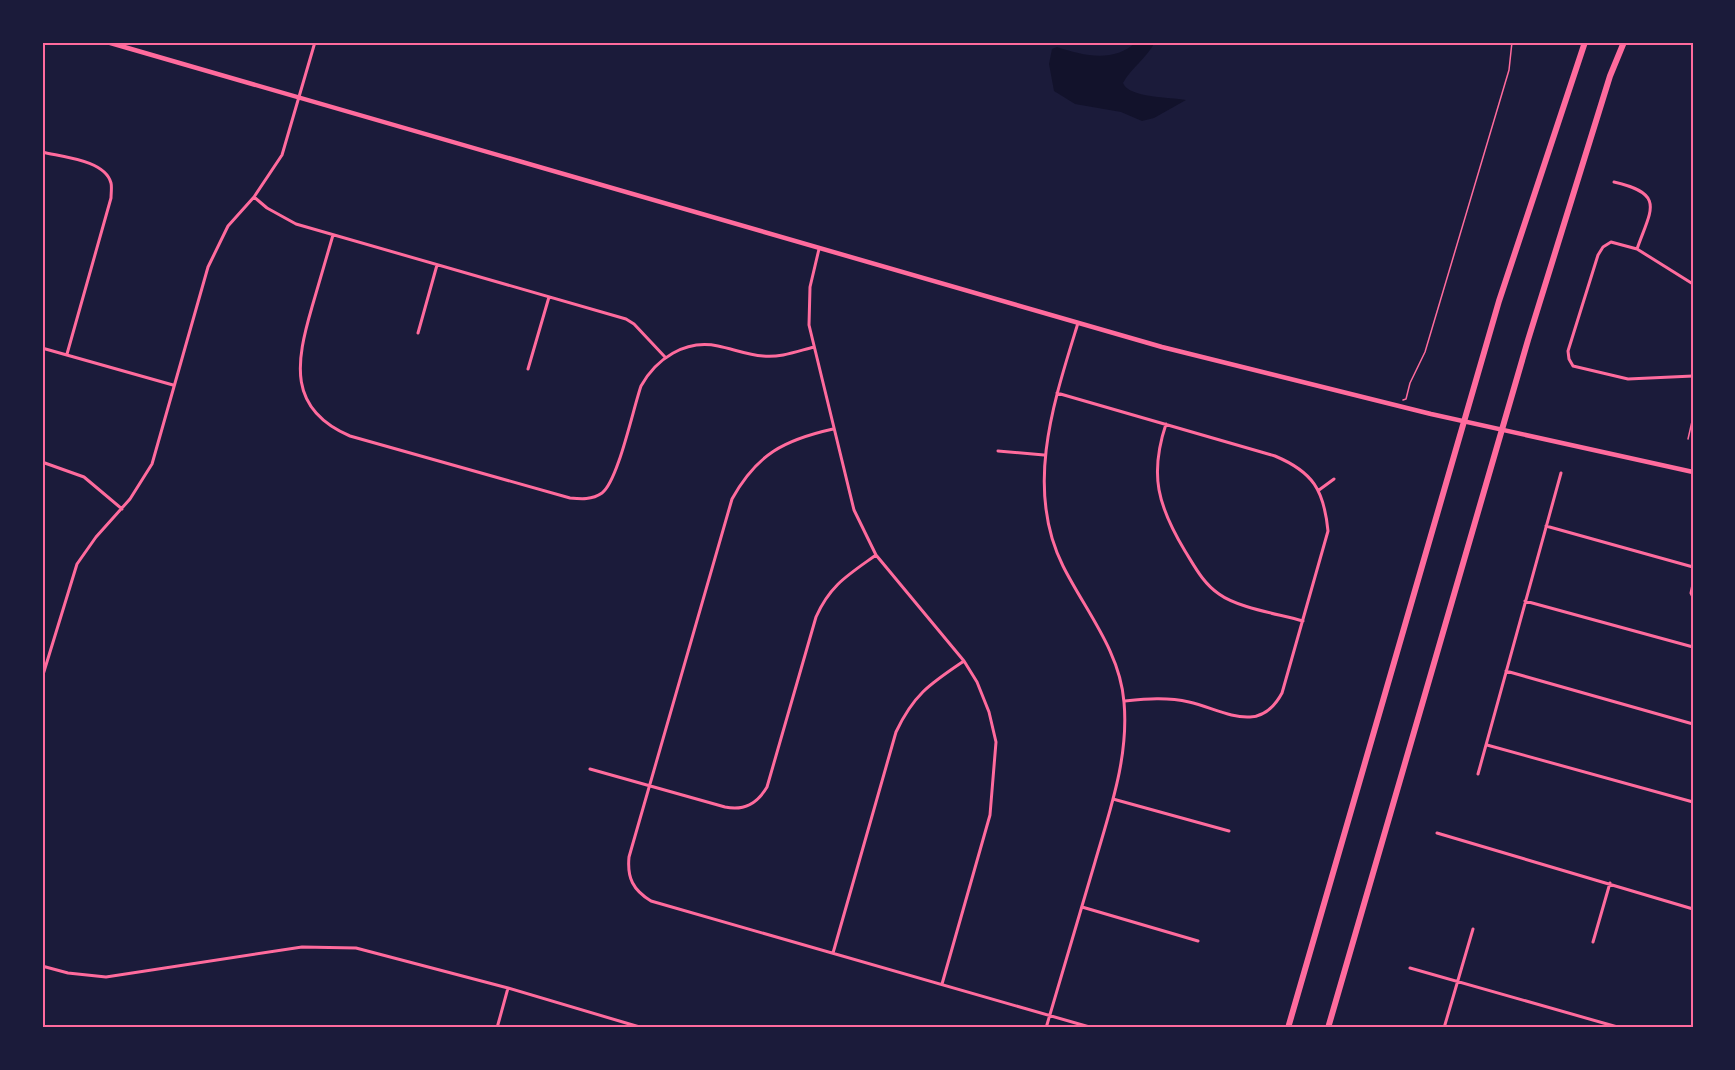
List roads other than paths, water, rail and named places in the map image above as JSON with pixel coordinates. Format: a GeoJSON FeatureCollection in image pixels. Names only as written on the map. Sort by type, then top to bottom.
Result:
{"type":"FeatureCollection","features":[{"type":"Feature","properties":{"kind":"highway"},"geometry":{"type":"LineString","coordinates":[[1288,1028],[1499,301],[1584,42]]}},
{"type":"Feature","properties":{"kind":"highway"},"geometry":{"type":"LineString","coordinates":[[1328,1028],[1528,340],[1610,76],[1624,42]]}},
{"type":"Feature","properties":{"kind":"main road"},"geometry":{"type":"LineString","coordinates":[[107,42],[601,183],[819,249],[1078,323],[1431,414],[1693,472]]}},
{"type":"Feature","properties":{"kind":"street"},"geometry":{"type":"LineString","coordinates":[[42,678],[77,564],[90,543],[122,509],[152,464],[208,267],[228,226],[254,197],[282,155],[315,42]]}},
{"type":"Feature","properties":{"kind":"street"},"geometry":{"type":"LineString","coordinates":[[42,152],[103,171],[111,183],[111,198],[67,354]]}},
{"type":"Feature","properties":{"kind":"street"},"geometry":{"type":"LineString","coordinates":[[1614,182],[1638,188],[1647,196],[1650,214],[1637,249]]}},
{"type":"Feature","properties":{"kind":"street"},"geometry":{"type":"LineString","coordinates":[[254,197],[267,208],[296,224],[626,320],[634,324],[665,357]]}},
{"type":"Feature","properties":{"kind":"street"},"geometry":{"type":"LineString","coordinates":[[333,235],[306,325],[298,370],[308,404],[318,417],[333,429],[350,436],[570,498],[587,500],[603,493],[613,479],[641,386],[647,375],[665,357],[693,346],[716,345],[766,357],[814,347]]}},
{"type":"Feature","properties":{"kind":"street"},"geometry":{"type":"LineString","coordinates":[[1693,284],[1637,249],[1611,242],[1603,246],[1568,351],[1573,366],[1628,379],[1693,376]]}},
{"type":"Feature","properties":{"kind":"street"},"geometry":{"type":"LineString","coordinates":[[819,249],[810,287],[809,325],[833,429],[855,510],[876,555],[964,661],[981,692],[996,742],[990,815],[942,984]]}},
{"type":"Feature","properties":{"kind":"street"},"geometry":{"type":"LineString","coordinates":[[418,333],[437,265]]}},
{"type":"Feature","properties":{"kind":"street"},"geometry":{"type":"LineString","coordinates":[[528,369],[549,297]]}},
{"type":"Feature","properties":{"kind":"street"},"geometry":{"type":"LineString","coordinates":[[1046,1028],[1113,799],[1124,750],[1124,701],[1114,659],[1063,566],[1053,542],[1047,518],[1044,455],[1057,393],[1078,323]]}},
{"type":"Feature","properties":{"kind":"street"},"geometry":{"type":"LineString","coordinates":[[42,348],[173,386]]}},
{"type":"Feature","properties":{"kind":"street"},"geometry":{"type":"LineString","coordinates":[[1057,393],[1294,464],[1307,474],[1319,490],[1325,505],[1328,531],[1282,693],[1275,707],[1263,716],[1248,718],[1187,702],[1156,698],[1124,701]]}},
{"type":"Feature","properties":{"kind":"street"},"geometry":{"type":"LineString","coordinates":[[1166,424],[1157,461],[1160,502],[1167,520],[1200,577],[1221,596],[1303,621]]}},
{"type":"Feature","properties":{"kind":"street"},"geometry":{"type":"LineString","coordinates":[[833,429],[801,437],[771,452],[750,471],[732,499],[629,857],[630,882],[639,894],[651,901],[1093,1028]]}},
{"type":"Feature","properties":{"kind":"street"},"geometry":{"type":"LineString","coordinates":[[998,451],[1044,455]]}},
{"type":"Feature","properties":{"kind":"street"},"geometry":{"type":"LineString","coordinates":[[42,462],[84,477],[122,509]]}},
{"type":"Feature","properties":{"kind":"street"},"geometry":{"type":"LineString","coordinates":[[1478,774],[1561,473]]}},
{"type":"Feature","properties":{"kind":"street"},"geometry":{"type":"LineString","coordinates":[[1319,490],[1334,479]]}},
{"type":"Feature","properties":{"kind":"street"},"geometry":{"type":"LineString","coordinates":[[1546,526],[1693,567]]}},
{"type":"Feature","properties":{"kind":"street"},"geometry":{"type":"LineString","coordinates":[[590,769],[733,809],[757,801],[767,787],[816,617],[825,597],[840,581],[876,555]]}},
{"type":"Feature","properties":{"kind":"street"},"geometry":{"type":"LineString","coordinates":[[1693,584],[1691,593],[1693,597]]}},
{"type":"Feature","properties":{"kind":"street"},"geometry":{"type":"LineString","coordinates":[[1526,601],[1693,647]]}},
{"type":"Feature","properties":{"kind":"street"},"geometry":{"type":"LineString","coordinates":[[833,953],[896,732],[906,710],[921,692],[964,661]]}},
{"type":"Feature","properties":{"kind":"street"},"geometry":{"type":"LineString","coordinates":[[1506,671],[1693,724]]}},
{"type":"Feature","properties":{"kind":"street"},"geometry":{"type":"LineString","coordinates":[[1486,745],[1693,802]]}},
{"type":"Feature","properties":{"kind":"street"},"geometry":{"type":"LineString","coordinates":[[1113,799],[1229,831]]}},
{"type":"Feature","properties":{"kind":"street"},"geometry":{"type":"LineString","coordinates":[[1437,833],[1693,909]]}},
{"type":"Feature","properties":{"kind":"street"},"geometry":{"type":"LineString","coordinates":[[1593,942],[1610,883]]}},
{"type":"Feature","properties":{"kind":"street"},"geometry":{"type":"LineString","coordinates":[[1082,907],[1198,941]]}},
{"type":"Feature","properties":{"kind":"street"},"geometry":{"type":"LineString","coordinates":[[1444,1028],[1473,929]]}},
{"type":"Feature","properties":{"kind":"street"},"geometry":{"type":"LineString","coordinates":[[42,966],[68,973],[106,977],[302,947],[334,946],[378,952],[508,987],[643,1028]]}},
{"type":"Feature","properties":{"kind":"street"},"geometry":{"type":"LineString","coordinates":[[1410,968],[1621,1028]]}},
{"type":"Feature","properties":{"kind":"street"},"geometry":{"type":"LineString","coordinates":[[497,1028],[508,987]]}},
{"type":"Feature","properties":{"kind":"lane"},"geometry":{"type":"LineString","coordinates":[[1688,439],[1693,417]]}}]}
